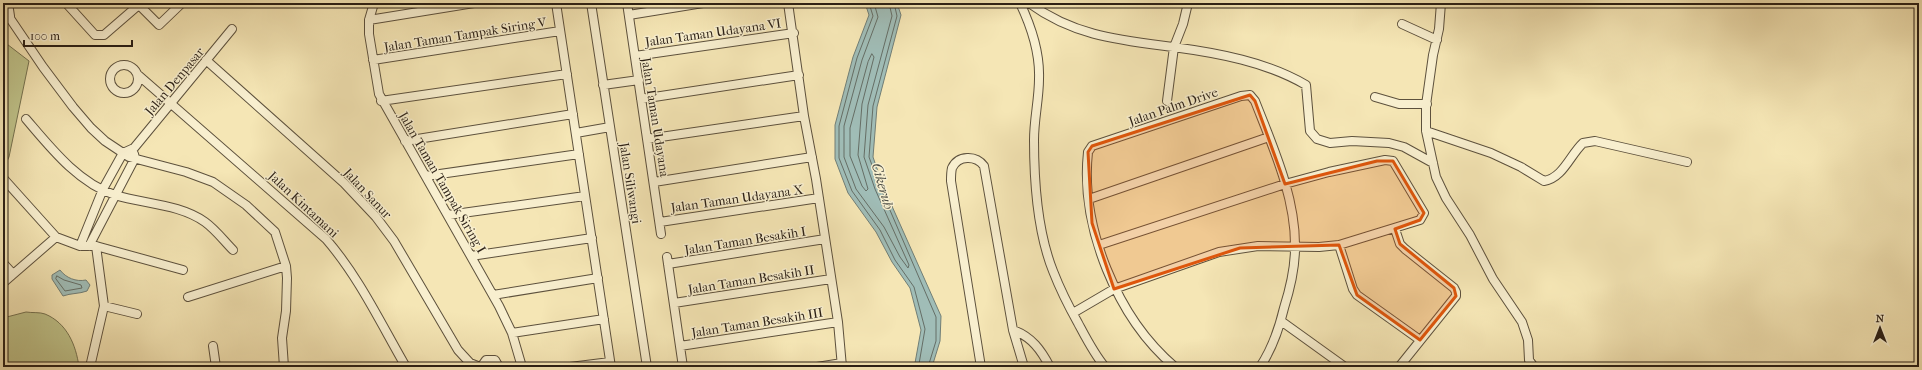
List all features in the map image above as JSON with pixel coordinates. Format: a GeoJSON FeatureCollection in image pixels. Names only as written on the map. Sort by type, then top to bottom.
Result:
{"type":"FeatureCollection","features":[{"type":"Feature","properties":{"kind":"street"},"geometry":{"type":"LineString","coordinates":[[8,3],[11,19]]}},
{"type":"Feature","properties":{"kind":"street"},"geometry":{"type":"LineString","coordinates":[[66,3],[95,35],[104,35],[140,4],[159,25],[182,3]]}},
{"type":"Feature","properties":{"kind":"street","name":"Jalan Taman Tampak Siring I"},"geometry":{"type":"LineString","coordinates":[[374,3],[369,20],[376,84],[382,101],[493,295],[512,333],[522,367]]}},
{"type":"Feature","properties":{"kind":"street"},"geometry":{"type":"LineString","coordinates":[[369,20],[474,3]]}},
{"type":"Feature","properties":{"kind":"street"},"geometry":{"type":"LineString","coordinates":[[556,3],[611,364],[570,367]]}},
{"type":"Feature","properties":{"kind":"street","name":"Jalan Siliwangi"},"geometry":{"type":"LineString","coordinates":[[591,3],[647,367]]}},
{"type":"Feature","properties":{"kind":"street","name":"Jalan Taman Udayana"},"geometry":{"type":"LineString","coordinates":[[627,3],[662,234]]}},
{"type":"Feature","properties":{"kind":"street"},"geometry":{"type":"LineString","coordinates":[[629,15],[703,3]]}},
{"type":"Feature","properties":{"kind":"street"},"geometry":{"type":"LineString","coordinates":[[788,3],[794,33],[804,116],[819,198],[838,322],[842,365],[817,367]]}},
{"type":"Feature","properties":{"kind":"street"},"geometry":{"type":"LineString","coordinates":[[1020,3],[1030,28],[1040,70],[1034,140],[1035,173],[1040,215],[1053,271],[1073,313],[1105,367]]}},
{"type":"Feature","properties":{"kind":"street"},"geometry":{"type":"LineString","coordinates":[[1029,3],[1043,13],[1068,26],[1094,35],[1123,41],[1174,47],[1270,68],[1287,74],[1306,85],[1310,131],[1318,139],[1330,143],[1352,141],[1389,143],[1404,147],[1433,163]]}},
{"type":"Feature","properties":{"kind":"street"},"geometry":{"type":"LineString","coordinates":[[1167,101],[1174,47],[1183,24],[1188,3]]}},
{"type":"Feature","properties":{"kind":"street"},"geometry":{"type":"LineString","coordinates":[[1442,3],[1437,40],[1433,55],[1427,104],[1426,131],[1436,177],[1446,198],[1470,235],[1493,279],[1522,322],[1528,340],[1529,360],[1534,367]]}},
{"type":"Feature","properties":{"kind":"street"},"geometry":{"type":"LineString","coordinates":[[3,8],[43,67],[91,128],[123,153],[203,178],[221,187],[246,204],[275,232],[286,266],[287,294],[282,338],[284,367]]}},
{"type":"Feature","properties":{"kind":"street"},"geometry":{"type":"LineString","coordinates":[[1402,24],[1437,40]]}},
{"type":"Feature","properties":{"kind":"street","name":"Jalan Denpasar"},"geometry":{"type":"LineString","coordinates":[[123,153],[134,148],[232,29]]}},
{"type":"Feature","properties":{"kind":"street","name":"Jalan Taman Tampak Siring V"},"geometry":{"type":"LineString","coordinates":[[373,60],[560,31]]}},
{"type":"Feature","properties":{"kind":"street","name":"Jalan Taman Udayana VI"},"geometry":{"type":"LineString","coordinates":[[635,56],[794,33]]}},
{"type":"Feature","properties":{"kind":"street","name":"Jalan Sanur"},"geometry":{"type":"LineString","coordinates":[[206,60],[356,194],[394,241],[458,350],[470,363],[481,367]]}},
{"type":"Feature","properties":{"kind":"street","name":"Jalan Kintamani"},"geometry":{"type":"LineString","coordinates":[[137,74],[314,227],[338,253],[373,307],[406,367]]}},
{"type":"Feature","properties":{"kind":"street"},"geometry":{"type":"LineString","coordinates":[[382,101],[567,74]]}},
{"type":"Feature","properties":{"kind":"street"},"geometry":{"type":"LineString","coordinates":[[641,98],[799,75]]}},
{"type":"Feature","properties":{"kind":"street"},"geometry":{"type":"LineString","coordinates":[[603,85],[639,80]]}},
{"type":"Feature","properties":{"kind":"street","name":"Jalan Palm Drive"},"geometry":{"type":"LineString","coordinates":[[1175,367],[1167,360],[1139,327],[1114,289],[1092,223],[1089,198],[1088,152],[1092,146],[1241,96],[1250,95],[1255,101],[1285,184],[1292,215],[1295,247],[1290,285],[1281,321],[1276,337],[1260,367]]}},
{"type":"Feature","properties":{"kind":"street"},"geometry":{"type":"LineString","coordinates":[[1375,97],[1399,104],[1427,104]]}},
{"type":"Feature","properties":{"kind":"street"},"geometry":{"type":"LineString","coordinates":[[405,141],[573,114]]}},
{"type":"Feature","properties":{"kind":"street"},"geometry":{"type":"LineString","coordinates":[[647,139],[804,116]]}},
{"type":"Feature","properties":{"kind":"street"},"geometry":{"type":"LineString","coordinates":[[26,119],[63,160],[82,176],[115,195],[168,207],[196,216],[214,230],[233,250]]}},
{"type":"Feature","properties":{"kind":"street"},"geometry":{"type":"LineString","coordinates":[[576,133],[610,127]]}},
{"type":"Feature","properties":{"kind":"street"},"geometry":{"type":"LineString","coordinates":[[1426,131],[1491,153],[1521,167],[1544,181],[1551,180],[1557,176],[1584,143],[1595,141],[1615,144],[1687,162]]}},
{"type":"Feature","properties":{"kind":"street"},"geometry":{"type":"LineString","coordinates":[[1089,198],[1269,137]]}},
{"type":"Feature","properties":{"kind":"street"},"geometry":{"type":"LineString","coordinates":[[90,367],[104,306],[93,246],[115,195],[135,158],[134,148]]}},
{"type":"Feature","properties":{"kind":"street"},"geometry":{"type":"LineString","coordinates":[[80,246],[104,189],[123,153]]}},
{"type":"Feature","properties":{"kind":"street"},"geometry":{"type":"LineString","coordinates":[[426,176],[579,154]]}},
{"type":"Feature","properties":{"kind":"street"},"geometry":{"type":"LineString","coordinates":[[654,182],[812,156]]}},
{"type":"Feature","properties":{"kind":"street"},"geometry":{"type":"LineString","coordinates":[[981,367],[952,195],[951,170],[960,159],[972,158],[981,162],[984,166],[1013,330],[1024,367]]}},
{"type":"Feature","properties":{"kind":"street"},"geometry":{"type":"LineString","coordinates":[[1073,313],[1114,289],[1219,252],[1258,246],[1295,247],[1339,245],[1395,229],[1420,220],[1424,213],[1393,161],[1377,161],[1285,184],[1099,245]]}},
{"type":"Feature","properties":{"kind":"street"},"geometry":{"type":"LineString","coordinates":[[3,178],[56,237],[80,246],[93,246],[183,270]]}},
{"type":"Feature","properties":{"kind":"street"},"geometry":{"type":"LineString","coordinates":[[448,215],[585,196]]}},
{"type":"Feature","properties":{"kind":"street","name":"Jalan Taman Udayana X"},"geometry":{"type":"LineString","coordinates":[[660,222],[819,198]]}},
{"type":"Feature","properties":{"kind":"street"},"geometry":{"type":"LineString","coordinates":[[1395,229],[1400,244],[1405,250],[1454,288],[1456,292],[1456,296],[1398,367]]}},
{"type":"Feature","properties":{"kind":"street"},"geometry":{"type":"LineString","coordinates":[[3,283],[56,237]]}},
{"type":"Feature","properties":{"kind":"street"},"geometry":{"type":"LineString","coordinates":[[471,256],[592,238]]}},
{"type":"Feature","properties":{"kind":"street","name":"Jalan Taman Besakih I"},"geometry":{"type":"LineString","coordinates":[[674,303],[668,261],[825,239]]}},
{"type":"Feature","properties":{"kind":"street"},"geometry":{"type":"LineString","coordinates":[[1339,245],[1353,289],[1357,295],[1420,340]]}},
{"type":"Feature","properties":{"kind":"street"},"geometry":{"type":"LineString","coordinates":[[3,263],[13,274]]}},
{"type":"Feature","properties":{"kind":"street"},"geometry":{"type":"LineString","coordinates":[[188,298],[286,266]]}},
{"type":"Feature","properties":{"kind":"street"},"geometry":{"type":"LineString","coordinates":[[493,295],[598,278]]}},
{"type":"Feature","properties":{"kind":"street","name":"Jalan Taman Besakih II"},"geometry":{"type":"LineString","coordinates":[[674,303],[831,278]]}},
{"type":"Feature","properties":{"kind":"street"},"geometry":{"type":"LineString","coordinates":[[674,303],[683,367]]}},
{"type":"Feature","properties":{"kind":"street"},"geometry":{"type":"LineString","coordinates":[[104,306],[137,314]]}},
{"type":"Feature","properties":{"kind":"street"},"geometry":{"type":"LineString","coordinates":[[512,333],[604,319]]}},
{"type":"Feature","properties":{"kind":"street"},"geometry":{"type":"LineString","coordinates":[[1281,321],[1345,367]]}},
{"type":"Feature","properties":{"kind":"street","name":"Jalan Taman Besakih III"},"geometry":{"type":"LineString","coordinates":[[680,346],[838,322]]}},
{"type":"Feature","properties":{"kind":"street"},"geometry":{"type":"LineString","coordinates":[[1013,330],[1022,333],[1037,346],[1050,367]]}},
{"type":"Feature","properties":{"kind":"street"},"geometry":{"type":"LineString","coordinates":[[213,346],[216,367]]}},
{"type":"Feature","properties":{"kind":"street"},"geometry":{"type":"LineString","coordinates":[[481,367],[486,360],[491,359],[495,360],[499,367]]}},
{"type":"Feature","properties":{"kind":"highlighted area"},"geometry":{"type":"Polygon","coordinates":[[[1250,95],[1255,101],[1285,184],[1377,161],[1393,161],[1424,213],[1420,220],[1395,229],[1400,244],[1454,288],[1456,296],[1420,340],[1357,295],[1339,245],[1240,248],[1114,289],[1092,223],[1088,152],[1092,146],[1250,95]]]}},
{"type":"Feature","properties":{"kind":"green space"},"geometry":{"type":"Polygon","coordinates":[[[3,41],[29,61],[9,157],[3,169],[3,41]]]}},
{"type":"Feature","properties":{"kind":"green space"},"geometry":{"type":"Polygon","coordinates":[[[26,312],[45,314],[53,318],[65,329],[76,351],[79,367],[3,367],[3,318],[26,312]]]}},
{"type":"Feature","properties":{"kind":"water","name":"Cikeruh"},"geometry":{"type":"Polygon","coordinates":[[[865,3],[897,3],[901,15],[877,107],[873,157],[883,186],[941,316],[940,341],[932,367],[911,367],[915,363],[921,330],[910,288],[892,262],[876,232],[848,193],[835,159],[835,125],[853,57],[869,15],[865,3]]]}},
{"type":"Feature","properties":{"kind":"water"},"geometry":{"type":"Polygon","coordinates":[[[60,270],[72,279],[86,280],[90,285],[87,291],[63,296],[52,279],[52,275],[60,270]]]}}]}
